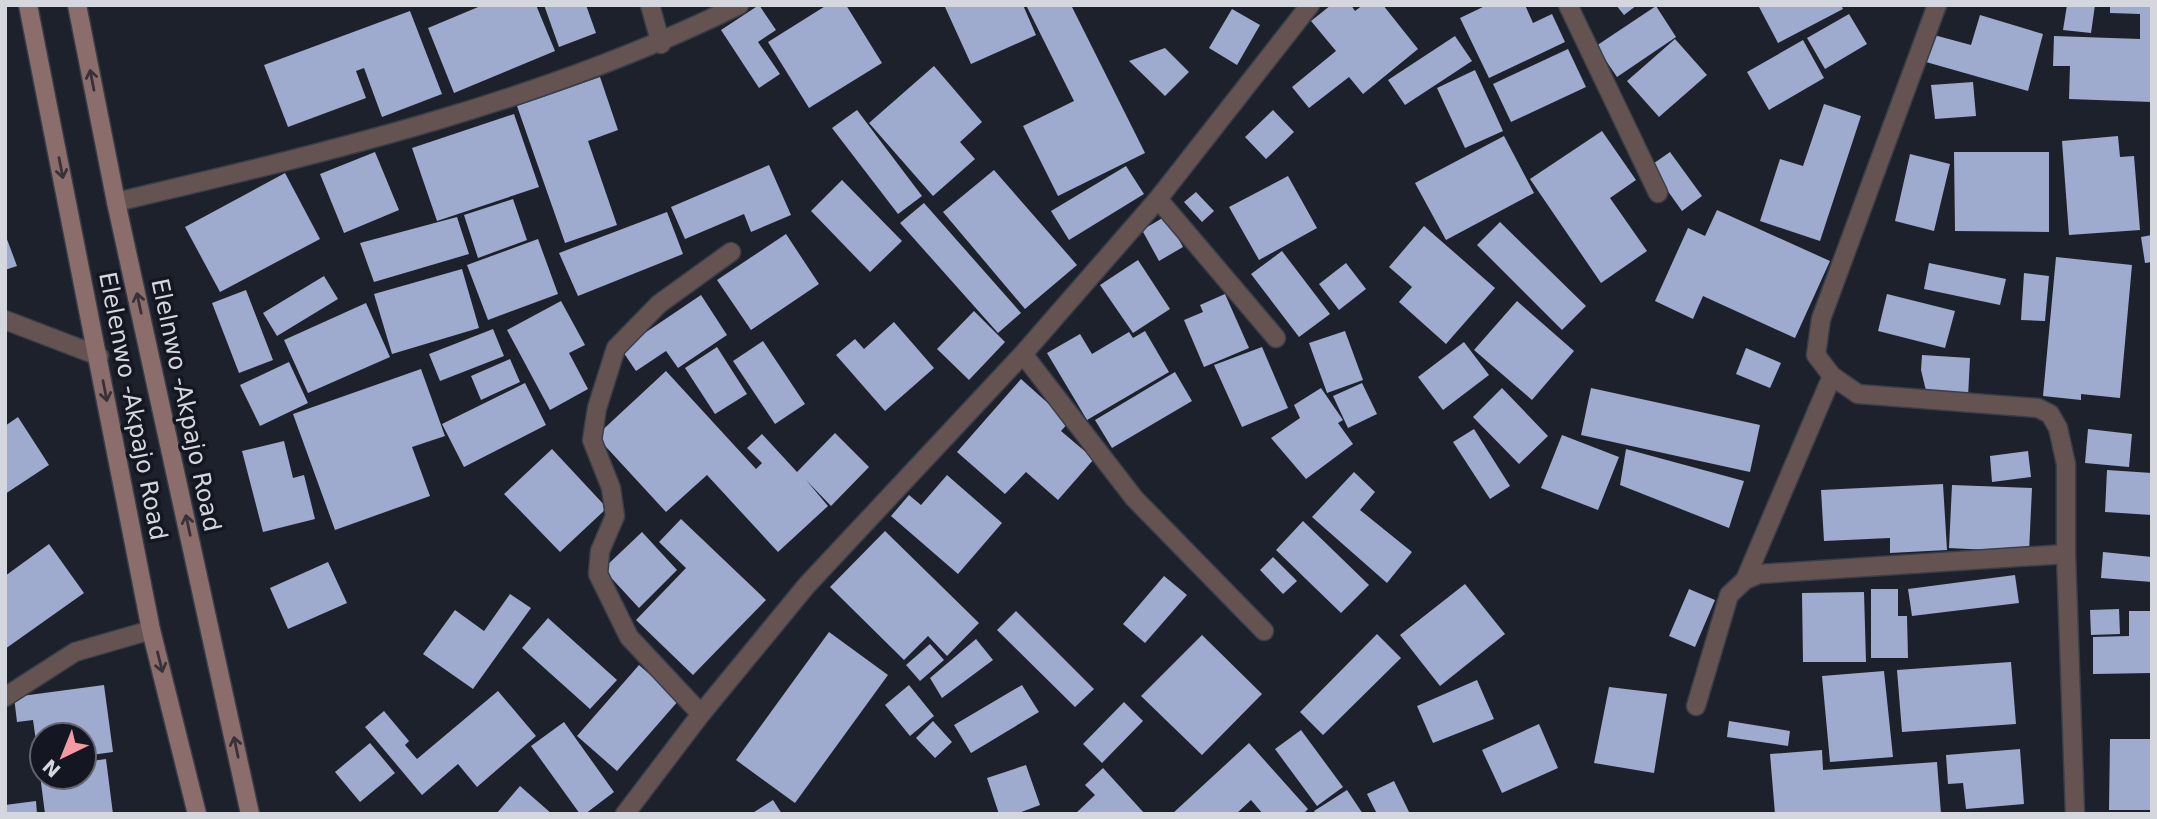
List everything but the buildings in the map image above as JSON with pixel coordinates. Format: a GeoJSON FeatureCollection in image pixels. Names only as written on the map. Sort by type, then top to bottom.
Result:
{"type":"FeatureCollection","features":[{"type":"Feature","properties":{"kind":"main road","name":"Elelenwo -Akpajo Road"},"geometry":{"type":"LineString","coordinates":[[28,5],[151,630],[197,814]]}},
{"type":"Feature","properties":{"kind":"main road","name":"Elelnwo -Akpajo Road"},"geometry":{"type":"LineString","coordinates":[[77,5],[116,202],[250,814]]}},
{"type":"Feature","properties":{"kind":"street"},"geometry":{"type":"LineString","coordinates":[[650,5],[661,44]]}},
{"type":"Feature","properties":{"kind":"street"},"geometry":{"type":"LineString","coordinates":[[116,202],[295,160],[455,115],[661,44],[739,5]]}},
{"type":"Feature","properties":{"kind":"street"},"geometry":{"type":"LineString","coordinates":[[625,814],[701,714],[807,585],[1023,354],[1158,199],[1311,5]]}},
{"type":"Feature","properties":{"kind":"street"},"geometry":{"type":"LineString","coordinates":[[1568,5],[1658,193]]}},
{"type":"Feature","properties":{"kind":"street"},"geometry":{"type":"LineString","coordinates":[[1937,5],[1821,319],[1816,355],[1832,376],[1858,394],[2038,408],[2050,414],[2063,442],[2066,464],[2066,554],[2075,814]]}},
{"type":"Feature","properties":{"kind":"street"},"geometry":{"type":"LineString","coordinates":[[1158,199],[1276,338]]}},
{"type":"Feature","properties":{"kind":"street"},"geometry":{"type":"LineString","coordinates":[[701,714],[629,638],[598,574],[600,551],[615,516],[611,488],[592,440],[597,408],[617,348],[659,304],[731,253]]}},
{"type":"Feature","properties":{"kind":"street"},"geometry":{"type":"LineString","coordinates":[[5,320],[99,356]]}},
{"type":"Feature","properties":{"kind":"street"},"geometry":{"type":"LineString","coordinates":[[1023,354],[1133,498],[1264,631]]}},
{"type":"Feature","properties":{"kind":"street"},"geometry":{"type":"LineString","coordinates":[[1745,580],[1832,376]]}},
{"type":"Feature","properties":{"kind":"street"},"geometry":{"type":"LineString","coordinates":[[1696,706],[1729,595],[1745,580],[1759,573],[2066,554]]}},
{"type":"Feature","properties":{"kind":"street"},"geometry":{"type":"LineString","coordinates":[[5,696],[75,652],[151,630]]}}]}
